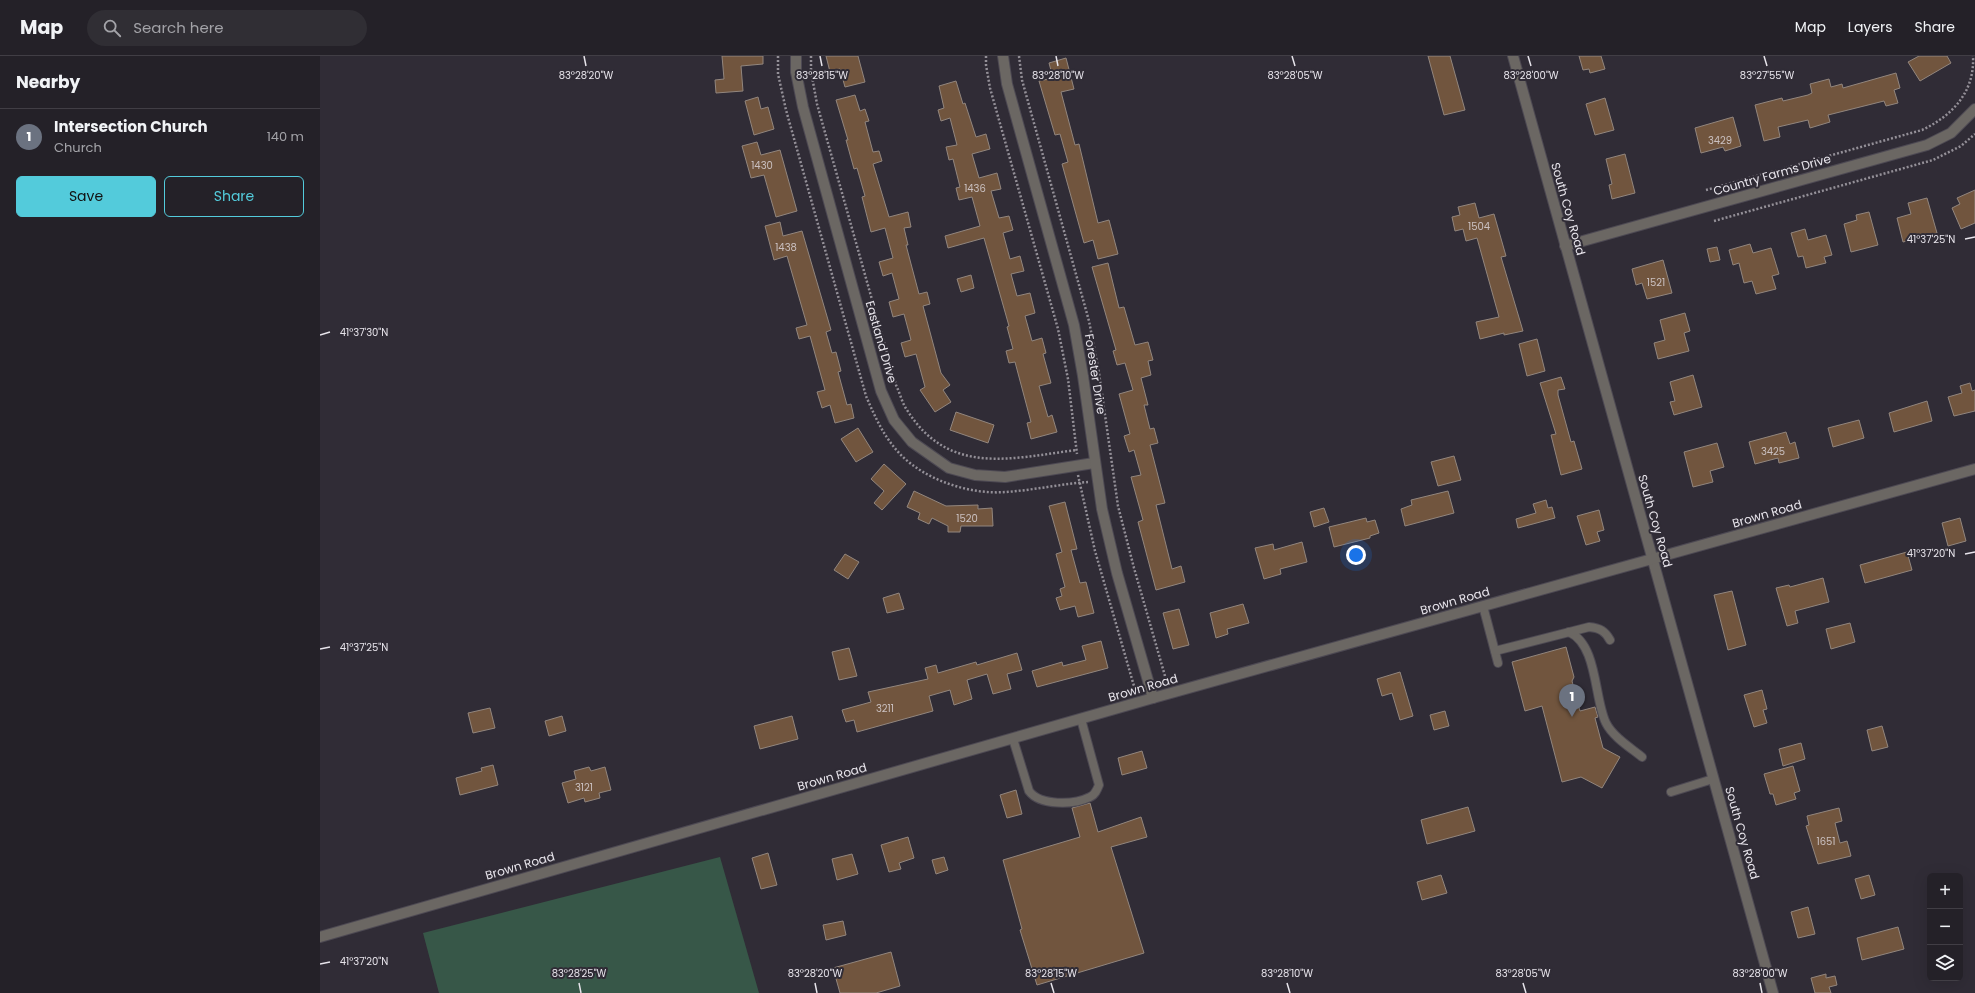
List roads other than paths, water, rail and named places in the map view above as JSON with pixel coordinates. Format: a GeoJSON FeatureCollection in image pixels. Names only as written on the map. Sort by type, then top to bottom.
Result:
{"type":"FeatureCollection","features":[{"type":"Feature","properties":{"kind":"street","name":"Eastland Drive"},"geometry":{"type":"LineString","coordinates":[[796,56],[796,72],[803,107],[881,391],[894,420],[912,442],[950,468],[975,475],[1006,477],[1094,463]]}},
{"type":"Feature","properties":{"kind":"street","name":"Forester Drive"},"geometry":{"type":"LineString","coordinates":[[1003,56],[1006,84],[1074,325],[1083,376],[1094,463],[1110,547],[1153,698]]}},
{"type":"Feature","properties":{"kind":"street","name":"South Coy Road"},"geometry":{"type":"LineString","coordinates":[[1512,56],[1773,993]]}},
{"type":"Feature","properties":{"kind":"street","name":"Country Farms Drive"},"geometry":{"type":"LineString","coordinates":[[1565,246],[1927,145],[1952,133],[1975,109]]}},
{"type":"Feature","properties":{"kind":"street","name":"Brown Road"},"geometry":{"type":"LineString","coordinates":[[320,937],[1153,698],[1975,469]]}},
{"type":"Feature","properties":{"kind":"lane"},"geometry":{"type":"LineString","coordinates":[[1483,606],[1498,663]]}},
{"type":"Feature","properties":{"kind":"lane"},"geometry":{"type":"LineString","coordinates":[[1495,651],[1589,627],[1598,628],[1604,631],[1610,640]]}},
{"type":"Feature","properties":{"kind":"lane"},"geometry":{"type":"LineString","coordinates":[[1569,632],[1576,635],[1588,656],[1596,676],[1601,705],[1607,725],[1627,745],[1642,757]]}},
{"type":"Feature","properties":{"kind":"lane"},"geometry":{"type":"LineString","coordinates":[[1013,739],[1029,791],[1033,796],[1039,800],[1051,802],[1089,798],[1096,792],[1099,785],[1081,719]]}},
{"type":"Feature","properties":{"kind":"lane"},"geometry":{"type":"LineString","coordinates":[[1671,792],[1713,779]]}},
{"type":"Feature","properties":{"kind":"place","name":"Intersection Church"},"geometry":{"type":"Point","coordinates":[1572,717]}}]}
